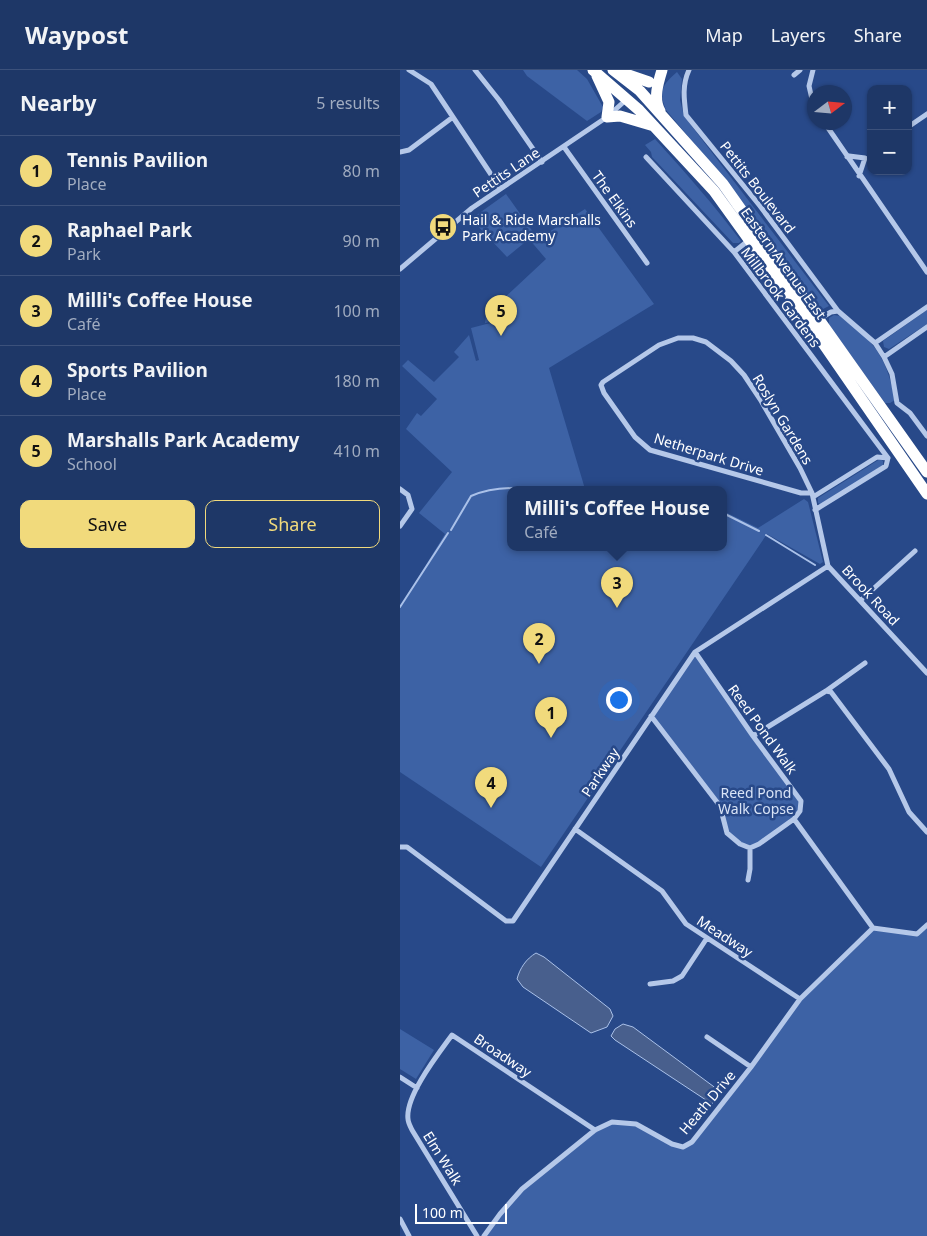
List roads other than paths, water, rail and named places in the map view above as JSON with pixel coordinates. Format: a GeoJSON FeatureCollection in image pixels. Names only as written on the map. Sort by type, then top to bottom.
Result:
{"type":"FeatureCollection","features":[{"type":"Feature","properties":{"kind":"highway"},"geometry":{"type":"LineString","coordinates":[[614,70],[649,82]]}},
{"type":"Feature","properties":{"kind":"highway","name":"Eastern Avenue East"},"geometry":{"type":"LineString","coordinates":[[614,70],[640,92],[723,184],[819,319],[892,409],[927,472]]}},
{"type":"Feature","properties":{"kind":"highway"},"geometry":{"type":"LineString","coordinates":[[661,70],[657,102],[658,108],[668,123]]}},
{"type":"Feature","properties":{"kind":"highway"},"geometry":{"type":"LineString","coordinates":[[595,71],[609,102],[607,117],[620,116],[655,127]]}},
{"type":"Feature","properties":{"kind":"highway","name":"Eastern Avenue East"},"geometry":{"type":"LineString","coordinates":[[595,71],[655,127],[714,191],[809,323],[892,454],[927,494]]}},
{"type":"Feature","properties":{"kind":"highway"},"geometry":{"type":"LineString","coordinates":[[627,99],[640,92]]}},
{"type":"Feature","properties":{"kind":"street"},"geometry":{"type":"LineString","coordinates":[[409,70],[431,84],[500,188]]}},
{"type":"Feature","properties":{"kind":"street"},"geometry":{"type":"LineString","coordinates":[[475,70],[499,100],[542,162]]}},
{"type":"Feature","properties":{"kind":"street"},"geometry":{"type":"LineString","coordinates":[[640,92],[661,70]]}},
{"type":"Feature","properties":{"kind":"street","name":"Pettits Boulevard"},"geometry":{"type":"LineString","coordinates":[[689,70],[683,97],[686,115],[760,206],[838,311],[875,342],[892,374],[892,409]]}},
{"type":"Feature","properties":{"kind":"street"},"geometry":{"type":"LineString","coordinates":[[794,75],[800,70]]}},
{"type":"Feature","properties":{"kind":"street"},"geometry":{"type":"LineString","coordinates":[[809,85],[813,70]]}},
{"type":"Feature","properties":{"kind":"street","name":"Pettits Lane"},"geometry":{"type":"LineString","coordinates":[[400,269],[454,223],[500,188],[542,162],[607,117],[627,99]]}},
{"type":"Feature","properties":{"kind":"street"},"geometry":{"type":"LineString","coordinates":[[912,125],[927,114]]}},
{"type":"Feature","properties":{"kind":"street"},"geometry":{"type":"LineString","coordinates":[[400,152],[409,150],[453,118]]}},
{"type":"Feature","properties":{"kind":"street"},"geometry":{"type":"LineString","coordinates":[[829,130],[859,176],[927,272]]}},
{"type":"Feature","properties":{"kind":"street","name":"The Elkins"},"geometry":{"type":"LineString","coordinates":[[564,147],[648,263]]}},
{"type":"Feature","properties":{"kind":"street","name":"Millbrook Gardens"},"geometry":{"type":"LineString","coordinates":[[646,157],[734,252],[892,454]]}},
{"type":"Feature","properties":{"kind":"street"},"geometry":{"type":"LineString","coordinates":[[847,157],[865,158],[859,176]]}},
{"type":"Feature","properties":{"kind":"street"},"geometry":{"type":"LineString","coordinates":[[734,252],[749,240]]}},
{"type":"Feature","properties":{"kind":"street"},"geometry":{"type":"LineString","coordinates":[[875,342],[927,307]]}},
{"type":"Feature","properties":{"kind":"street"},"geometry":{"type":"LineString","coordinates":[[819,319],[830,312],[838,311]]}},
{"type":"Feature","properties":{"kind":"street"},"geometry":{"type":"LineString","coordinates":[[884,357],[927,327]]}},
{"type":"Feature","properties":{"kind":"street","name":"Roslyn Gardens"},"geometry":{"type":"LineString","coordinates":[[601,385],[637,359],[669,341],[686,337],[706,342],[731,361],[744,375],[800,468],[812,495]]}},
{"type":"Feature","properties":{"kind":"street","name":"Netherpark Drive"},"geometry":{"type":"LineString","coordinates":[[601,385],[604,393],[634,437],[650,450],[812,495]]}},
{"type":"Feature","properties":{"kind":"street"},"geometry":{"type":"LineString","coordinates":[[892,409],[910,413],[927,436]]}},
{"type":"Feature","properties":{"kind":"street"},"geometry":{"type":"LineString","coordinates":[[812,495],[877,457],[892,454]]}},
{"type":"Feature","properties":{"kind":"street"},"geometry":{"type":"LineString","coordinates":[[815,510],[886,466],[892,454]]}},
{"type":"Feature","properties":{"kind":"street"},"geometry":{"type":"LineString","coordinates":[[400,489],[408,495],[412,508],[400,526]]}},
{"type":"Feature","properties":{"kind":"street","name":"Brook Road"},"geometry":{"type":"LineString","coordinates":[[812,495],[828,566],[927,673]]}},
{"type":"Feature","properties":{"kind":"street"},"geometry":{"type":"LineString","coordinates":[[861,600],[915,551]]}},
{"type":"Feature","properties":{"kind":"street","name":"Parkway"},"geometry":{"type":"LineString","coordinates":[[400,847],[406,847],[506,921],[515,919],[696,652],[828,566]]}},
{"type":"Feature","properties":{"kind":"street","name":"Reed Pond Walk"},"geometry":{"type":"LineString","coordinates":[[696,652],[753,736],[801,801],[800,811],[794,819]]}},
{"type":"Feature","properties":{"kind":"street"},"geometry":{"type":"LineString","coordinates":[[753,736],[826,691],[865,663]]}},
{"type":"Feature","properties":{"kind":"street"},"geometry":{"type":"LineString","coordinates":[[826,691],[831,692],[889,769],[909,812],[927,832]]}},
{"type":"Feature","properties":{"kind":"street"},"geometry":{"type":"LineString","coordinates":[[651,716],[720,806],[727,833],[740,844],[750,848],[759,844],[794,819],[873,928],[917,934],[927,925]]}},
{"type":"Feature","properties":{"kind":"street","name":"Meadway"},"geometry":{"type":"LineString","coordinates":[[575,829],[662,890],[686,924],[800,999]]}},
{"type":"Feature","properties":{"kind":"street"},"geometry":{"type":"LineString","coordinates":[[748,880],[750,848]]}},
{"type":"Feature","properties":{"kind":"street","name":"Heath Drive"},"geometry":{"type":"LineString","coordinates":[[484,1236],[522,1188],[595,1130],[612,1122],[636,1124],[672,1144],[682,1147],[692,1142],[751,1067],[800,999],[873,928]]}},
{"type":"Feature","properties":{"kind":"street"},"geometry":{"type":"LineString","coordinates":[[650,984],[673,981],[682,976],[707,938]]}},
{"type":"Feature","properties":{"kind":"street","name":"Broadway"},"geometry":{"type":"LineString","coordinates":[[417,1088],[452,1035],[595,1130]]}},
{"type":"Feature","properties":{"kind":"street"},"geometry":{"type":"LineString","coordinates":[[707,1037],[751,1067]]}},
{"type":"Feature","properties":{"kind":"street"},"geometry":{"type":"LineString","coordinates":[[400,1077],[417,1088]]}},
{"type":"Feature","properties":{"kind":"street","name":"Elm Walk"},"geometry":{"type":"LineString","coordinates":[[417,1088],[408,1108],[408,1120],[412,1130],[477,1236]]}},
{"type":"Feature","properties":{"kind":"street"},"geometry":{"type":"LineString","coordinates":[[400,1219],[409,1236]]}},
{"type":"Feature","properties":{"kind":"waterway"},"geometry":{"type":"LineString","coordinates":[[451,530],[471,496],[486,491],[507,489]]}},
{"type":"Feature","properties":{"kind":"waterway"},"geometry":{"type":"LineString","coordinates":[[727,515],[759,531]]}},
{"type":"Feature","properties":{"kind":"waterway"},"geometry":{"type":"LineString","coordinates":[[400,607],[448,533]]}},
{"type":"Feature","properties":{"kind":"waterway"},"geometry":{"type":"LineString","coordinates":[[766,535],[815,565]]}},
{"type":"Feature","properties":{"kind":"place","name":"Hail & Ride Marshalls Park Academy"},"geometry":{"type":"Point","coordinates":[443,227]}},
{"type":"Feature","properties":{"kind":"place","name":"Marshalls Park Academy"},"geometry":{"type":"Point","coordinates":[501,336]}},
{"type":"Feature","properties":{"kind":"place","name":"Milli's Coffee House"},"geometry":{"type":"Point","coordinates":[617,608]}},
{"type":"Feature","properties":{"kind":"place","name":"Raphael Park"},"geometry":{"type":"Point","coordinates":[539,664]}},
{"type":"Feature","properties":{"kind":"place","name":"Tennis Pavilion"},"geometry":{"type":"Point","coordinates":[551,738]}},
{"type":"Feature","properties":{"kind":"place","name":"Sports Pavilion"},"geometry":{"type":"Point","coordinates":[491,808]}},
{"type":"Feature","properties":{"kind":"park label","name":"Reed Pond Walk Copse"},"geometry":{"type":"Point","coordinates":[756,800]}}]}
